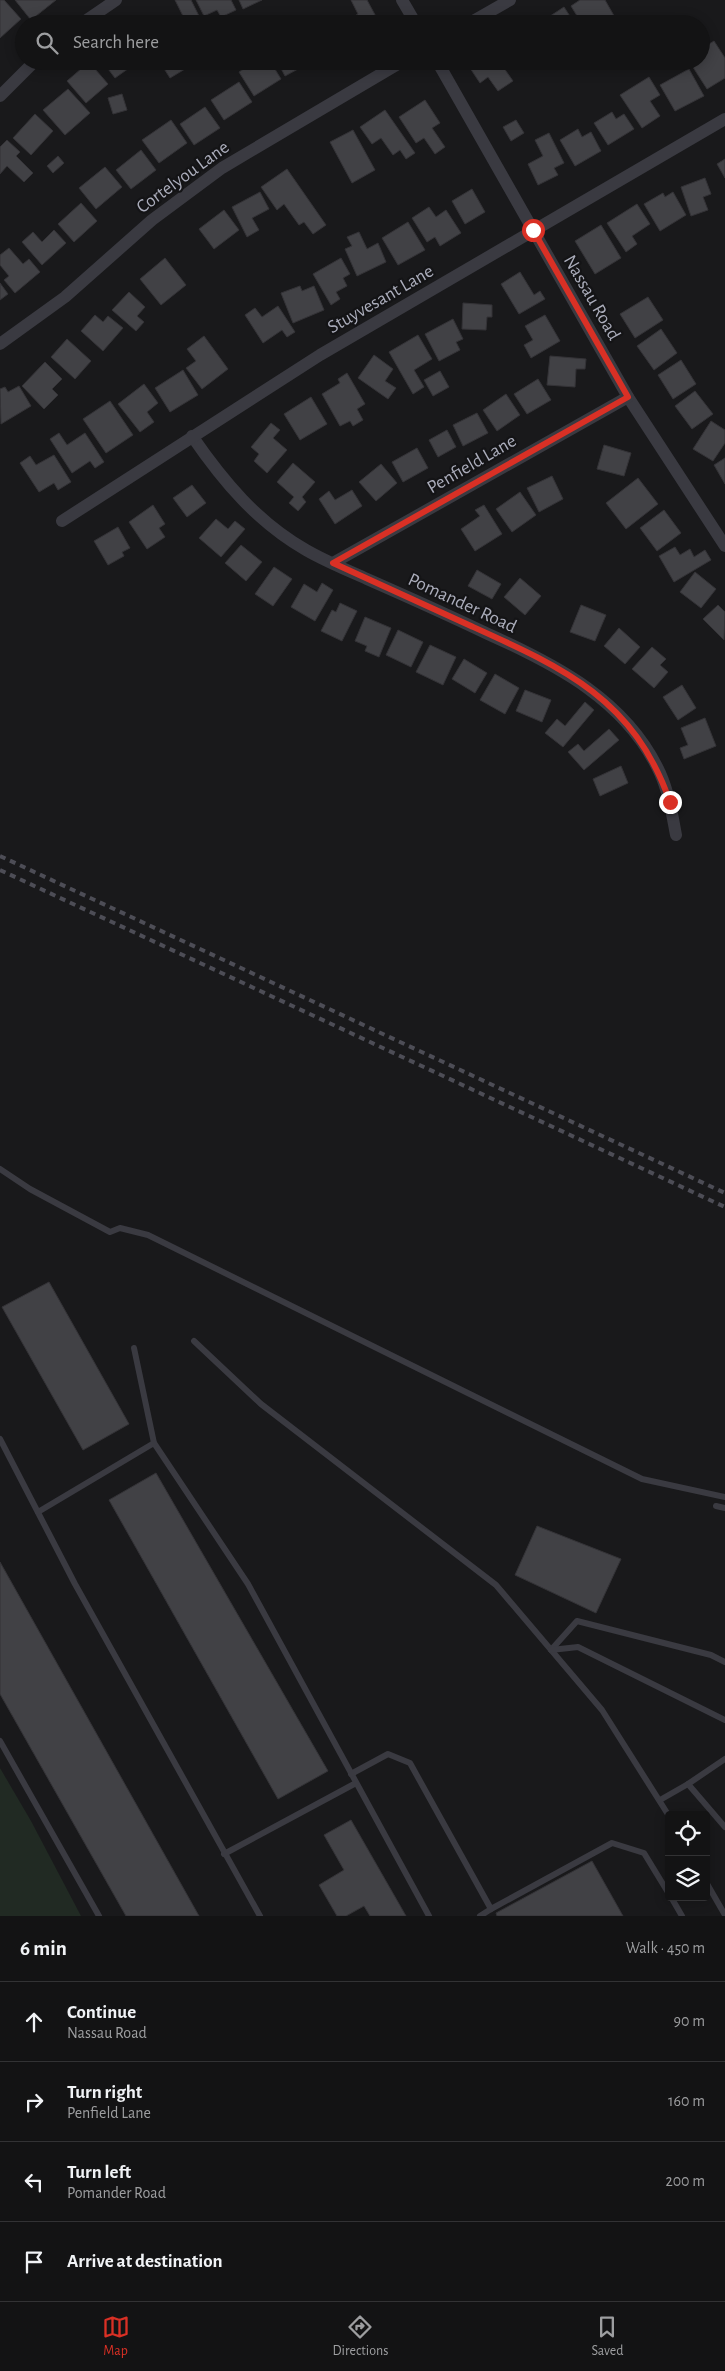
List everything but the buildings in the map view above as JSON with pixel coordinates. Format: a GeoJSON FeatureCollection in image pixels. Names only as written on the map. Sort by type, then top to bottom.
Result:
{"type":"FeatureCollection","features":[{"type":"Feature","properties":{"kind":"street"},"geometry":{"type":"LineString","coordinates":[[95,15],[116,0]]}},
{"type":"Feature","properties":{"kind":"street"},"geometry":{"type":"LineString","coordinates":[[402,0],[411,15]]}},
{"type":"Feature","properties":{"kind":"street"},"geometry":{"type":"LineString","coordinates":[[484,15],[510,0]]}},
{"type":"Feature","properties":{"kind":"street"},"geometry":{"type":"LineString","coordinates":[[0,96],[26,70]]}},
{"type":"Feature","properties":{"kind":"street","name":"Cortelyou Lane"},"geometry":{"type":"LineString","coordinates":[[0,344],[65,297],[152,220],[222,168],[388,70]]}},
{"type":"Feature","properties":{"kind":"street","name":"Nassau Road"},"geometry":{"type":"LineString","coordinates":[[442,70],[628,397],[725,546]]}},
{"type":"Feature","properties":{"kind":"street","name":"Stuyvesant Lane"},"geometry":{"type":"LineString","coordinates":[[62,521],[320,355],[725,119]]}},
{"type":"Feature","properties":{"kind":"street","name":"Penfield Lane"},"geometry":{"type":"LineString","coordinates":[[333,563],[628,397]]}},
{"type":"Feature","properties":{"kind":"street","name":"Pomander Road"},"geometry":{"type":"LineString","coordinates":[[192,436],[227,485],[251,510],[306,550],[528,652],[581,682],[604,699],[628,724],[660,773],[670,802],[676,836]]}},
{"type":"Feature","properties":{"kind":"lane"},"geometry":{"type":"LineString","coordinates":[[0,1169],[30,1190],[110,1232],[120,1228],[148,1235],[642,1479],[725,1498]]}},
{"type":"Feature","properties":{"kind":"lane"},"geometry":{"type":"LineString","coordinates":[[194,1342],[261,1404],[496,1585],[602,1710],[666,1811]]}},
{"type":"Feature","properties":{"kind":"lane"},"geometry":{"type":"LineString","coordinates":[[134,1348],[154,1443],[248,1584],[429,1916]]}},
{"type":"Feature","properties":{"kind":"lane"},"geometry":{"type":"LineString","coordinates":[[0,1439],[224,1854],[260,1916]]}},
{"type":"Feature","properties":{"kind":"lane"},"geometry":{"type":"LineString","coordinates":[[38,1512],[154,1443]]}},
{"type":"Feature","properties":{"kind":"lane"},"geometry":{"type":"LineString","coordinates":[[716,1506],[725,1508]]}},
{"type":"Feature","properties":{"kind":"lane"},"geometry":{"type":"LineString","coordinates":[[551,1650],[577,1621],[711,1655],[725,1662]]}},
{"type":"Feature","properties":{"kind":"lane"},"geometry":{"type":"LineString","coordinates":[[551,1650],[578,1647],[725,1720]]}},
{"type":"Feature","properties":{"kind":"lane"},"geometry":{"type":"LineString","coordinates":[[0,1741],[99,1916]]}},
{"type":"Feature","properties":{"kind":"lane"},"geometry":{"type":"LineString","coordinates":[[351,1774],[388,1754],[410,1763],[491,1909]]}},
{"type":"Feature","properties":{"kind":"lane"},"geometry":{"type":"LineString","coordinates":[[660,1800],[725,1759]]}},
{"type":"Feature","properties":{"kind":"lane"},"geometry":{"type":"LineString","coordinates":[[224,1854],[356,1783]]}},
{"type":"Feature","properties":{"kind":"lane"},"geometry":{"type":"LineString","coordinates":[[688,1784],[725,1827]]}},
{"type":"Feature","properties":{"kind":"lane"},"geometry":{"type":"LineString","coordinates":[[480,1916],[612,1843],[644,1853],[665,1887]]}},
{"type":"Feature","properties":{"kind":"lane"},"geometry":{"type":"LineString","coordinates":[[710,1889],[725,1915]]}},
{"type":"Feature","properties":{"kind":"lane"},"geometry":{"type":"LineString","coordinates":[[673,1901],[682,1916]]}},
{"type":"Feature","properties":{"kind":"shaded area"},"geometry":{"type":"Polygon","coordinates":[[[0,1768],[31,1821],[81,1916],[0,1916],[0,1768]]]}},
{"type":"Feature","properties":{"kind":"railway"},"geometry":{"type":"LineString","coordinates":[[0,856],[725,1193]]}},
{"type":"Feature","properties":{"kind":"railway"},"geometry":{"type":"LineString","coordinates":[[0,870],[725,1207]]}},
{"type":"Feature","properties":{"kind":"route"},"geometry":{"type":"LineString","coordinates":[[533,230],[628,397],[520,456],[333,563],[528,652],[581,682],[604,699],[628,724],[644,745],[660,773],[670,802]]}}]}
